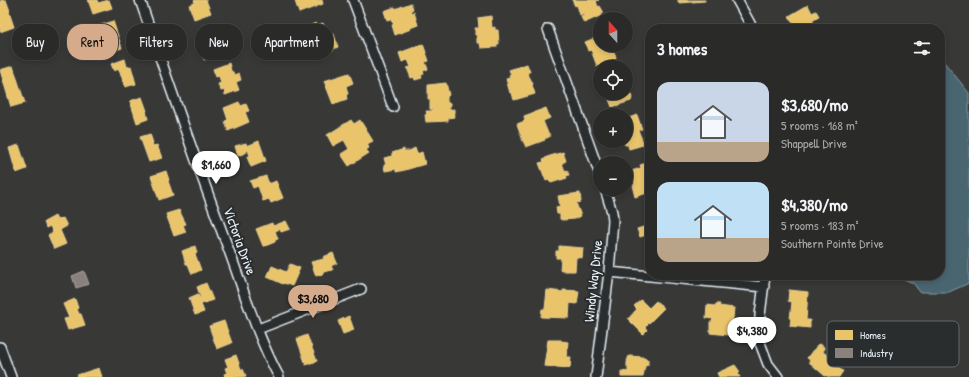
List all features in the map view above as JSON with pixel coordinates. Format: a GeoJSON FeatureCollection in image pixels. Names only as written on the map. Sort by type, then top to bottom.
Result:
{"type":"FeatureCollection","features":[{"type":"Feature","properties":{"kind":"street","name":"Victoria Drive"},"geometry":{"type":"LineString","coordinates":[[140,0],[199,170],[268,356],[279,377]]}},
{"type":"Feature","properties":{"kind":"street"},"geometry":{"type":"LineString","coordinates":[[353,0],[393,106]]}},
{"type":"Feature","properties":{"kind":"street"},"geometry":{"type":"LineString","coordinates":[[737,0],[750,24]]}},
{"type":"Feature","properties":{"kind":"street"},"geometry":{"type":"LineString","coordinates":[[548,29],[593,156]]}},
{"type":"Feature","properties":{"kind":"street","name":"Windy Way Drive"},"geometry":{"type":"LineString","coordinates":[[596,377],[609,272],[612,212],[607,196]]}},
{"type":"Feature","properties":{"kind":"street"},"geometry":{"type":"LineString","coordinates":[[609,272],[645,275]]}},
{"type":"Feature","properties":{"kind":"street"},"geometry":{"type":"LineString","coordinates":[[692,280],[764,287]]}},
{"type":"Feature","properties":{"kind":"street"},"geometry":{"type":"LineString","coordinates":[[765,280],[760,315],[760,343],[768,364],[778,377]]}},
{"type":"Feature","properties":{"kind":"street"},"geometry":{"type":"LineString","coordinates":[[258,329],[361,290]]}},
{"type":"Feature","properties":{"kind":"street"},"geometry":{"type":"LineString","coordinates":[[0,347],[11,377]]}},
{"type":"Feature","properties":{"kind":"water"},"geometry":{"type":"Polygon","coordinates":[[[945,63],[969,93],[969,283],[949,292],[920,292],[913,283],[906,280],[945,280],[945,63]]]}},
{"type":"Feature","properties":{"kind":"building: Homes"},"geometry":{"type":"Polygon","coordinates":[[[6,0],[13,24],[12,28],[0,32],[0,1],[6,0]]]}},
{"type":"Feature","properties":{"kind":"building: Homes"},"geometry":{"type":"Polygon","coordinates":[[[88,0],[97,0],[98,3],[109,0],[112,8],[93,14],[88,0]]]}},
{"type":"Feature","properties":{"kind":"building: Homes"},"geometry":{"type":"Polygon","coordinates":[[[194,0],[206,0],[211,13],[194,19],[189,5],[195,3],[194,0]]]}},
{"type":"Feature","properties":{"kind":"building: Homes"},"geometry":{"type":"Polygon","coordinates":[[[322,0],[323,4],[299,13],[295,1],[322,0]]]}},
{"type":"Feature","properties":{"kind":"building: Homes"},"geometry":{"type":"Polygon","coordinates":[[[572,0],[599,0],[596,1],[598,7],[600,6],[603,12],[593,12],[593,19],[584,23],[581,17],[585,15],[584,13],[580,15],[577,5],[575,6],[572,0]]]}},
{"type":"Feature","properties":{"kind":"building: Homes"},"geometry":{"type":"Polygon","coordinates":[[[678,0],[705,0],[705,1],[678,3],[678,0]]]}},
{"type":"Feature","properties":{"kind":"building: Homes"},"geometry":{"type":"Polygon","coordinates":[[[411,3],[413,9],[411,10],[412,13],[414,12],[418,25],[395,35],[392,25],[394,24],[391,21],[392,19],[387,20],[384,11],[395,7],[395,9],[411,3]]]}},
{"type":"Feature","properties":{"kind":"building: Homes"},"geometry":{"type":"Polygon","coordinates":[[[808,5],[812,13],[816,11],[819,16],[812,20],[814,24],[796,24],[795,22],[793,23],[789,16],[808,5]]]}},
{"type":"Feature","properties":{"kind":"building: Homes"},"geometry":{"type":"Polygon","coordinates":[[[491,16],[492,28],[495,27],[495,30],[498,30],[499,44],[496,44],[497,47],[481,48],[480,43],[477,43],[477,35],[475,35],[475,28],[479,28],[478,18],[491,16]]]}},
{"type":"Feature","properties":{"kind":"building: Homes"},"geometry":{"type":"Polygon","coordinates":[[[113,21],[114,24],[104,24],[113,21]]]}},
{"type":"Feature","properties":{"kind":"building: Homes"},"geometry":{"type":"Polygon","coordinates":[[[333,34],[334,34],[338,47],[333,49],[333,34]]]}},
{"type":"Feature","properties":{"kind":"building: Homes"},"geometry":{"type":"Polygon","coordinates":[[[118,36],[122,48],[118,49],[118,36]]]}},
{"type":"Feature","properties":{"kind":"building: Homes"},"geometry":{"type":"Polygon","coordinates":[[[593,39],[593,52],[614,52],[616,57],[615,60],[595,60],[591,50],[588,51],[585,42],[593,39]]]}},
{"type":"Feature","properties":{"kind":"building: Homes"},"geometry":{"type":"Polygon","coordinates":[[[423,44],[429,61],[425,62],[428,69],[423,71],[424,74],[421,75],[422,78],[415,80],[414,77],[411,78],[407,68],[411,67],[408,60],[402,62],[399,53],[423,44]]]}},
{"type":"Feature","properties":{"kind":"building: Homes"},"geometry":{"type":"Polygon","coordinates":[[[125,59],[127,67],[131,66],[136,84],[125,87],[119,69],[114,71],[111,64],[125,59]]]}},
{"type":"Feature","properties":{"kind":"building: Homes"},"geometry":{"type":"Polygon","coordinates":[[[229,63],[231,71],[234,75],[239,73],[241,80],[236,82],[239,90],[225,95],[224,90],[221,91],[218,84],[221,83],[219,76],[216,77],[213,69],[229,63]]]}},
{"type":"Feature","properties":{"kind":"building: Homes"},"geometry":{"type":"Polygon","coordinates":[[[527,64],[530,72],[527,72],[533,84],[535,94],[514,100],[512,93],[510,93],[506,79],[510,78],[509,75],[511,74],[509,70],[527,64]]]}},
{"type":"Feature","properties":{"kind":"building: Homes"},"geometry":{"type":"Polygon","coordinates":[[[13,66],[25,103],[11,107],[0,70],[13,66]]]}},
{"type":"Feature","properties":{"kind":"building: Homes"},"geometry":{"type":"Polygon","coordinates":[[[349,73],[353,83],[346,86],[348,94],[346,95],[347,99],[333,104],[324,81],[349,73]]]}},
{"type":"Feature","properties":{"kind":"building: Homes"},"geometry":{"type":"Polygon","coordinates":[[[446,83],[449,95],[447,97],[447,102],[450,104],[448,110],[454,109],[454,117],[448,118],[448,121],[426,122],[426,111],[432,111],[432,109],[430,109],[430,99],[428,99],[428,85],[446,83]]]}},
{"type":"Feature","properties":{"kind":"building: Homes"},"geometry":{"type":"Polygon","coordinates":[[[142,97],[148,119],[137,123],[130,101],[142,97]]]}},
{"type":"Feature","properties":{"kind":"building: Homes"},"geometry":{"type":"Polygon","coordinates":[[[609,100],[631,100],[631,101],[612,107],[609,100]]]}},
{"type":"Feature","properties":{"kind":"building: Homes"},"geometry":{"type":"Polygon","coordinates":[[[239,102],[241,106],[246,104],[249,111],[245,112],[249,122],[228,131],[225,121],[228,120],[224,108],[239,102]]]}},
{"type":"Feature","properties":{"kind":"building: Homes"},"geometry":{"type":"Polygon","coordinates":[[[546,108],[550,118],[543,121],[550,135],[549,137],[526,147],[517,124],[525,121],[524,116],[546,108]]]}},
{"type":"Feature","properties":{"kind":"building: Homes"},"geometry":{"type":"Polygon","coordinates":[[[637,115],[642,129],[638,130],[643,145],[633,148],[633,116],[637,115]]]}},
{"type":"Feature","properties":{"kind":"building: Homes"},"geometry":{"type":"Polygon","coordinates":[[[351,120],[354,124],[360,120],[373,141],[367,144],[369,148],[366,150],[369,153],[349,166],[341,154],[349,149],[344,140],[333,146],[327,135],[351,120]]]}},
{"type":"Feature","properties":{"kind":"building: Homes"},"geometry":{"type":"Polygon","coordinates":[[[150,134],[153,146],[157,145],[162,158],[149,162],[140,137],[150,134]]]}},
{"type":"Feature","properties":{"kind":"building: Homes"},"geometry":{"type":"Polygon","coordinates":[[[259,141],[266,161],[251,167],[247,157],[250,156],[248,150],[246,151],[247,152],[238,156],[235,146],[246,143],[247,146],[259,141]]]}},
{"type":"Feature","properties":{"kind":"building: Homes"},"geometry":{"type":"Polygon","coordinates":[[[19,145],[27,169],[16,173],[9,148],[19,145]]]}},
{"type":"Feature","properties":{"kind":"building: Homes"},"geometry":{"type":"Polygon","coordinates":[[[415,148],[417,154],[422,152],[425,164],[396,172],[396,169],[385,171],[384,165],[386,165],[384,158],[392,156],[392,153],[404,149],[404,151],[409,151],[415,148]]]}},
{"type":"Feature","properties":{"kind":"building: Homes"},"geometry":{"type":"Polygon","coordinates":[[[563,152],[566,161],[562,163],[565,171],[567,170],[569,175],[566,176],[567,178],[551,183],[548,180],[546,181],[539,163],[544,162],[543,160],[547,157],[563,152]]]}},
{"type":"Feature","properties":{"kind":"building: Homes"},"geometry":{"type":"Polygon","coordinates":[[[645,164],[645,194],[635,197],[633,189],[633,185],[635,184],[633,180],[633,170],[641,168],[640,165],[645,164]]]}},
{"type":"Feature","properties":{"kind":"building: Homes"},"geometry":{"type":"Polygon","coordinates":[[[166,171],[173,195],[159,200],[151,176],[166,171]]]}},
{"type":"Feature","properties":{"kind":"building: Homes"},"geometry":{"type":"Polygon","coordinates":[[[266,176],[269,184],[276,181],[283,198],[271,203],[269,199],[263,201],[258,186],[253,188],[250,181],[266,176]]]}},
{"type":"Feature","properties":{"kind":"building: Homes"},"geometry":{"type":"Polygon","coordinates":[[[580,193],[581,202],[576,203],[581,216],[575,219],[560,219],[560,214],[557,214],[556,207],[560,206],[558,196],[580,193]]]}},
{"type":"Feature","properties":{"kind":"building: Homes"},"geometry":{"type":"Polygon","coordinates":[[[179,210],[186,224],[183,225],[186,232],[174,236],[166,214],[179,210]]]}},
{"type":"Feature","properties":{"kind":"building: Homes"},"geometry":{"type":"Polygon","coordinates":[[[55,216],[57,220],[63,218],[67,226],[60,230],[66,244],[54,249],[48,235],[53,233],[50,226],[46,228],[44,222],[55,216]]]}},
{"type":"Feature","properties":{"kind":"building: Homes"},"geometry":{"type":"Polygon","coordinates":[[[286,221],[290,229],[281,232],[280,229],[275,231],[278,239],[275,240],[275,242],[263,246],[256,229],[272,223],[273,226],[286,221]]]}},
{"type":"Feature","properties":{"kind":"building: Homes"},"geometry":{"type":"Polygon","coordinates":[[[645,227],[645,235],[640,237],[637,229],[645,227]]]}},
{"type":"Feature","properties":{"kind":"building: Homes"},"geometry":{"type":"Polygon","coordinates":[[[195,246],[197,253],[195,254],[201,270],[192,274],[188,264],[186,264],[182,251],[195,246]]]}},
{"type":"Feature","properties":{"kind":"building: Homes"},"geometry":{"type":"Polygon","coordinates":[[[559,246],[583,248],[582,258],[576,257],[575,271],[560,270],[561,258],[556,258],[556,251],[559,251],[559,246]]]}},
{"type":"Feature","properties":{"kind":"building: Homes"},"geometry":{"type":"Polygon","coordinates":[[[333,253],[337,263],[331,266],[333,270],[323,272],[323,274],[316,276],[311,262],[324,259],[323,257],[333,253]]]}},
{"type":"Feature","properties":{"kind":"building: Homes"},"geometry":{"type":"Polygon","coordinates":[[[290,264],[300,268],[292,286],[267,277],[272,266],[286,272],[290,264]]]}},
{"type":"Feature","properties":{"kind":"building: Homes"},"geometry":{"type":"Polygon","coordinates":[[[206,283],[213,300],[201,304],[204,312],[195,315],[189,298],[198,294],[200,299],[201,298],[197,287],[206,283]]]}},
{"type":"Feature","properties":{"kind":"building: Homes"},"geometry":{"type":"Polygon","coordinates":[[[547,290],[563,292],[563,290],[579,291],[577,304],[570,303],[569,318],[541,317],[542,309],[545,309],[547,290]]]}},
{"type":"Feature","properties":{"kind":"building: Homes"},"geometry":{"type":"Polygon","coordinates":[[[789,290],[808,292],[806,320],[810,320],[810,328],[790,326],[792,302],[788,301],[789,290]]]}},
{"type":"Feature","properties":{"kind":"building: Homes"},"geometry":{"type":"Polygon","coordinates":[[[75,299],[77,309],[79,314],[81,314],[85,325],[68,330],[64,319],[69,318],[63,304],[75,299]]]}},
{"type":"Feature","properties":{"kind":"building: Homes"},"geometry":{"type":"Polygon","coordinates":[[[641,300],[649,308],[656,301],[664,308],[645,327],[647,330],[643,334],[628,319],[637,309],[634,306],[641,300]]]}},
{"type":"Feature","properties":{"kind":"building: Homes"},"geometry":{"type":"Polygon","coordinates":[[[716,304],[720,304],[719,306],[734,308],[732,329],[730,329],[729,335],[710,333],[710,322],[712,322],[713,319],[706,318],[707,305],[715,306],[716,304]]]}},
{"type":"Feature","properties":{"kind":"building: Homes"},"geometry":{"type":"Polygon","coordinates":[[[349,316],[354,330],[343,334],[338,321],[349,316]]]}},
{"type":"Feature","properties":{"kind":"building: Homes"},"geometry":{"type":"Polygon","coordinates":[[[224,321],[232,343],[217,349],[209,326],[224,321]]]}},
{"type":"Feature","properties":{"kind":"building: Homes"},"geometry":{"type":"Polygon","coordinates":[[[307,335],[317,361],[306,365],[297,339],[307,335]]]}},
{"type":"Feature","properties":{"kind":"building: Homes"},"geometry":{"type":"Polygon","coordinates":[[[548,340],[561,340],[568,342],[566,357],[571,357],[570,368],[544,366],[548,340]]]}},
{"type":"Feature","properties":{"kind":"building: Homes"},"geometry":{"type":"Polygon","coordinates":[[[820,344],[824,347],[823,352],[827,355],[827,367],[836,367],[843,371],[839,377],[828,377],[828,375],[825,376],[809,362],[810,360],[807,358],[817,345],[820,344]]]}},
{"type":"Feature","properties":{"kind":"building: Homes"},"geometry":{"type":"Polygon","coordinates":[[[236,355],[241,369],[243,369],[246,376],[225,377],[224,374],[227,373],[225,368],[228,367],[225,359],[236,355]]]}},
{"type":"Feature","properties":{"kind":"building: Homes"},"geometry":{"type":"Polygon","coordinates":[[[629,356],[642,357],[648,360],[648,365],[645,366],[643,377],[621,377],[621,371],[628,372],[627,361],[629,356]]]}},
{"type":"Feature","properties":{"kind":"building: Homes"},"geometry":{"type":"Polygon","coordinates":[[[735,365],[740,372],[738,374],[740,377],[719,377],[717,373],[735,365]]]}},
{"type":"Feature","properties":{"kind":"building: Homes"},"geometry":{"type":"Polygon","coordinates":[[[99,368],[102,377],[78,377],[77,375],[99,368]]]}},
{"type":"Feature","properties":{"kind":"building: Industry"},"geometry":{"type":"Polygon","coordinates":[[[84,271],[89,284],[76,288],[72,276],[84,271]]]}}]}
